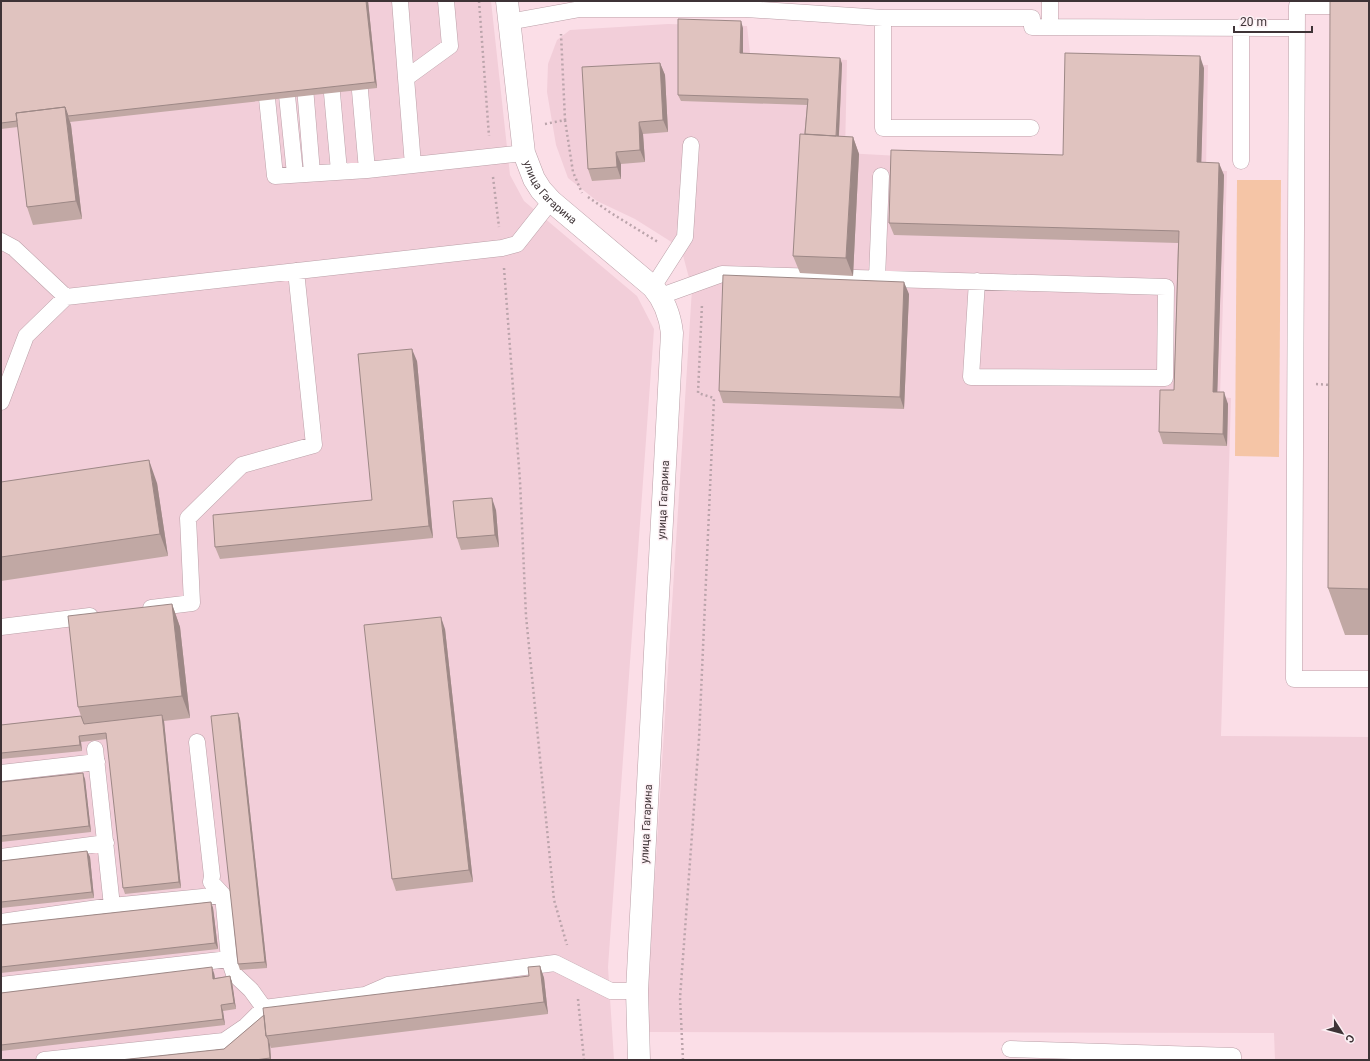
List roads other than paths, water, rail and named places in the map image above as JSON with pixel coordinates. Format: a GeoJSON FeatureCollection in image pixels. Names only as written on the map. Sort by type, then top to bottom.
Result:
{"type":"FeatureCollection","features":[{"type":"Feature","properties":{"kind":"street","name":"улица Гагарина"},"geometry":{"type":"LineString","coordinates":[[508,11],[520,129],[524,153],[534,179],[551,201],[657,291],[671,320],[672,333],[637,991],[639,1060]]}},
{"type":"Feature","properties":{"kind":"lane"},"geometry":{"type":"LineString","coordinates":[[400,1],[413,164]]}},
{"type":"Feature","properties":{"kind":"lane"},"geometry":{"type":"LineString","coordinates":[[406,78],[450,46],[446,1]]}},
{"type":"Feature","properties":{"kind":"lane"},"geometry":{"type":"LineString","coordinates":[[1050,1],[1050,27]]}},
{"type":"Feature","properties":{"kind":"lane"},"geometry":{"type":"LineString","coordinates":[[508,11],[560,12],[580,5],[746,9],[883,18],[1032,18],[1032,27],[1297,28]]}},
{"type":"Feature","properties":{"kind":"lane"},"geometry":{"type":"LineString","coordinates":[[1347,6],[1297,6],[1294,678],[1369,679]]}},
{"type":"Feature","properties":{"kind":"lane"},"geometry":{"type":"LineString","coordinates":[[883,18],[883,128],[1032,128]]}},
{"type":"Feature","properties":{"kind":"lane"},"geometry":{"type":"LineString","coordinates":[[1241,27],[1241,161]]}},
{"type":"Feature","properties":{"kind":"lane"},"geometry":{"type":"LineString","coordinates":[[328,55],[339,171]]}},
{"type":"Feature","properties":{"kind":"lane"},"geometry":{"type":"LineString","coordinates":[[357,55],[367,170]]}},
{"type":"Feature","properties":{"kind":"lane"},"geometry":{"type":"LineString","coordinates":[[284,64],[295,174]]}},
{"type":"Feature","properties":{"kind":"lane"},"geometry":{"type":"LineString","coordinates":[[303,64],[312,173]]}},
{"type":"Feature","properties":{"kind":"lane"},"geometry":{"type":"LineString","coordinates":[[264,65],[275,176],[367,170],[524,153]]}},
{"type":"Feature","properties":{"kind":"lane"},"geometry":{"type":"LineString","coordinates":[[657,291],[675,252],[684,237],[691,145]]}},
{"type":"Feature","properties":{"kind":"lane"},"geometry":{"type":"LineString","coordinates":[[877,278],[881,176]]}},
{"type":"Feature","properties":{"kind":"lane"},"geometry":{"type":"LineString","coordinates":[[1,402],[26,336],[66,297],[502,248],[517,244],[551,201]]}},
{"type":"Feature","properties":{"kind":"lane"},"geometry":{"type":"LineString","coordinates":[[1,241],[14,248],[66,297]]}},
{"type":"Feature","properties":{"kind":"lane"},"geometry":{"type":"LineString","coordinates":[[138,610],[192,603],[188,518],[242,465],[314,445],[296,271]]}},
{"type":"Feature","properties":{"kind":"lane"},"geometry":{"type":"LineString","coordinates":[[657,291],[702,281],[722,274],[1166,287],[1165,378],[971,377],[977,282]]}},
{"type":"Feature","properties":{"kind":"lane"},"geometry":{"type":"LineString","coordinates":[[1,627],[108,614]]}},
{"type":"Feature","properties":{"kind":"lane"},"geometry":{"type":"LineString","coordinates":[[197,742],[212,876],[211,882],[223,894],[229,959],[234,974],[251,990],[264,1008]]}},
{"type":"Feature","properties":{"kind":"lane"},"geometry":{"type":"LineString","coordinates":[[1,773],[96,755],[112,906]]}},
{"type":"Feature","properties":{"kind":"lane"},"geometry":{"type":"LineString","coordinates":[[1,857],[106,843]]}},
{"type":"Feature","properties":{"kind":"lane"},"geometry":{"type":"LineString","coordinates":[[1,922],[112,906],[223,894]]}},
{"type":"Feature","properties":{"kind":"lane"},"geometry":{"type":"LineString","coordinates":[[1,985],[229,959]]}},
{"type":"Feature","properties":{"kind":"lane"},"geometry":{"type":"LineString","coordinates":[[44,1060],[224,1041],[246,1026],[264,1008],[365,995],[388,985],[555,963],[611,991],[637,991]]}},
{"type":"Feature","properties":{"kind":"lane"},"geometry":{"type":"LineString","coordinates":[[1010,1049],[1233,1056],[1233,1060]]}}]}
